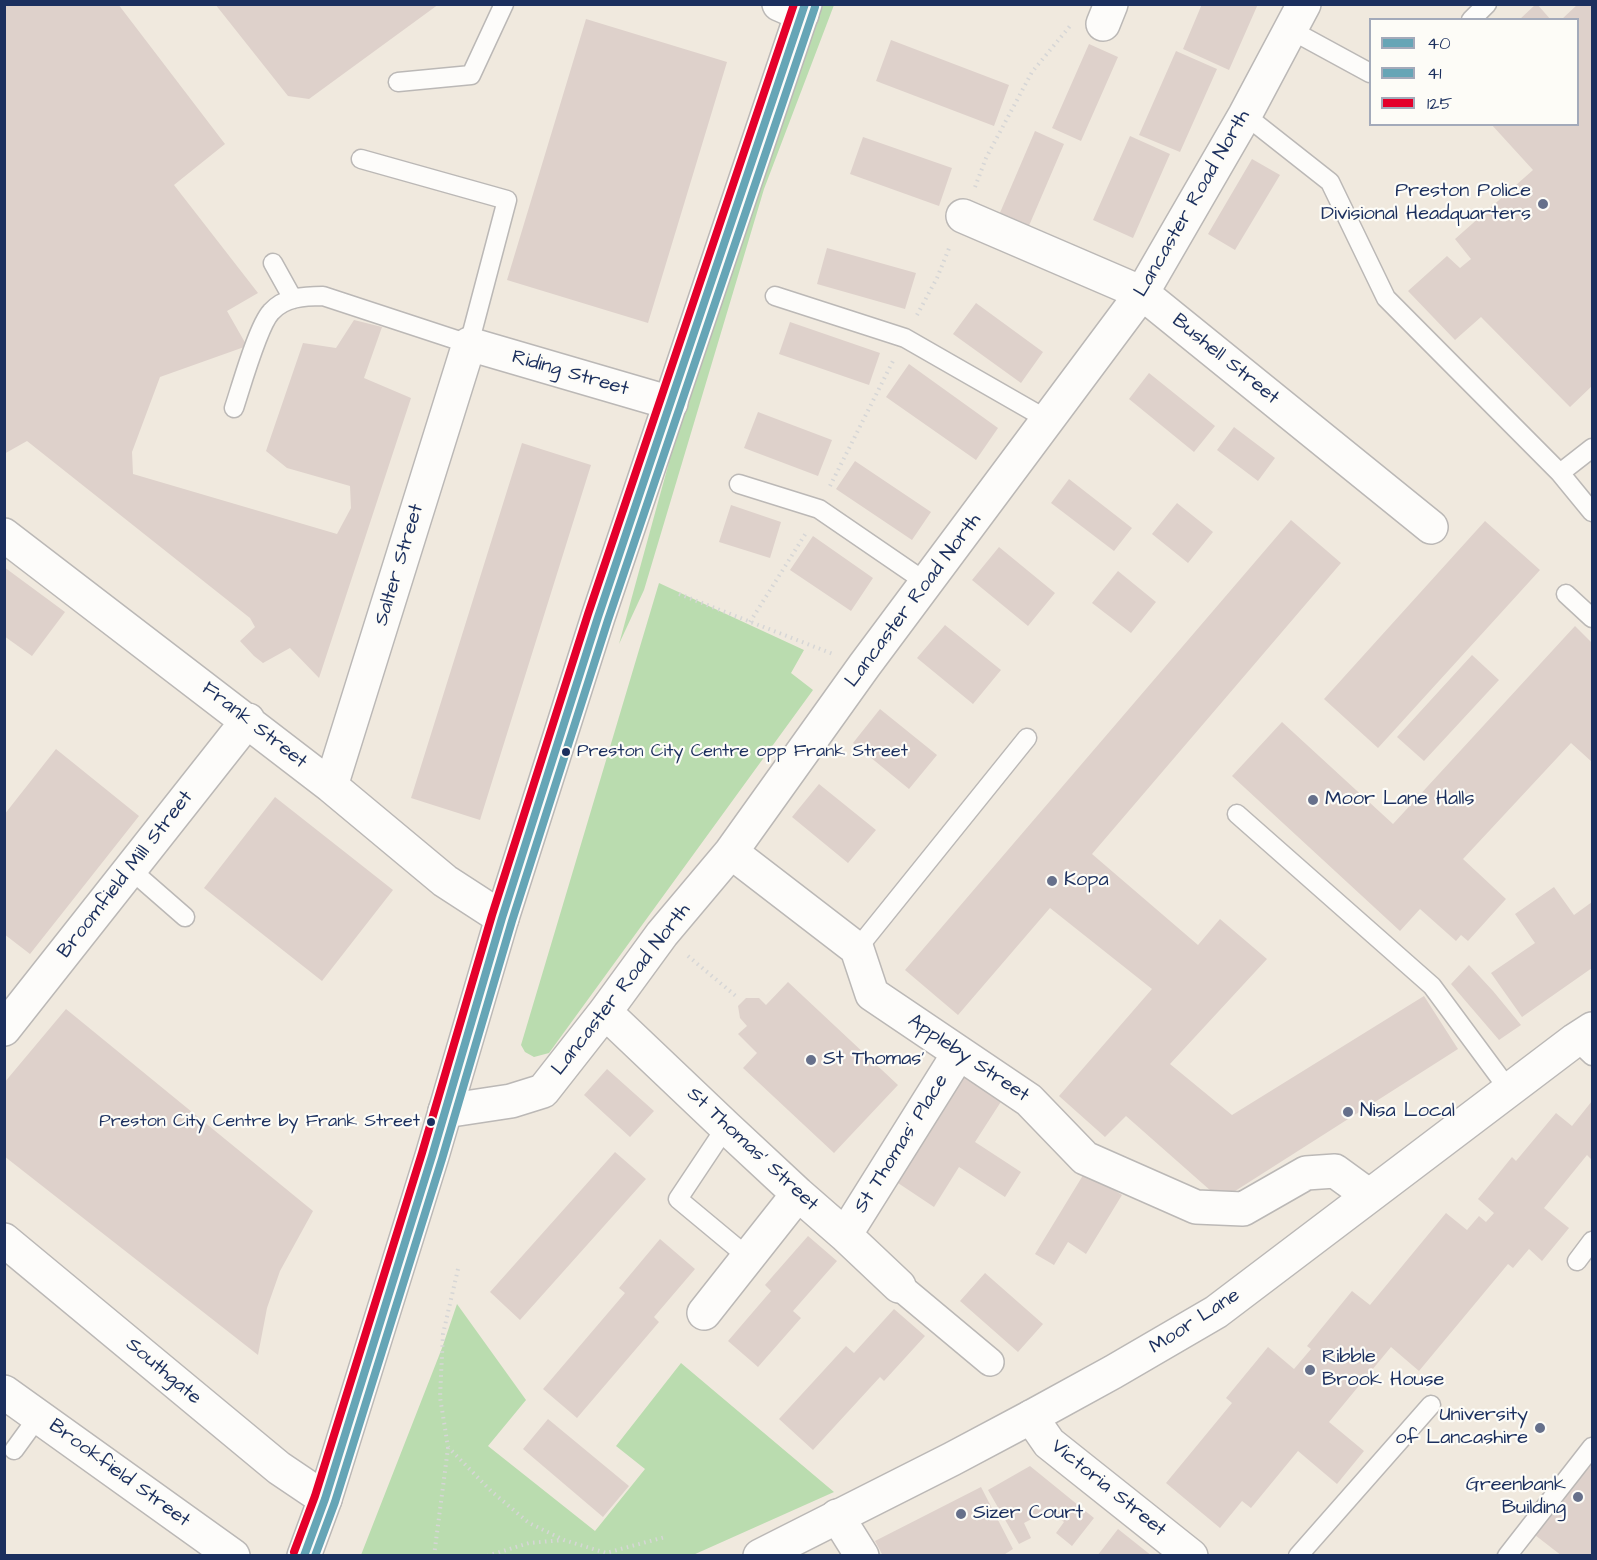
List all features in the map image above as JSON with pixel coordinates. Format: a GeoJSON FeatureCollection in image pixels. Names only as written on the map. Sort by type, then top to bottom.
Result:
{"type":"FeatureCollection","features":[{"type":"Feature","properties":{"kind":"main road"},"geometry":{"type":"LineString","coordinates":[[304,1556],[446,1111],[502,918],[595,628],[671,403],[795,8]]}},
{"type":"Feature","properties":{"kind":"main road","name":"Lancaster Road North"},"geometry":{"type":"LineString","coordinates":[[446,1111],[511,1101],[543,1091],[662,934],[732,852],[864,666],[1143,293],[1245,115],[1297,17]]}},
{"type":"Feature","properties":{"kind":"main road","name":"Bushell Street"},"geometry":{"type":"LineString","coordinates":[[963,216],[1143,293],[1431,527]]}},
{"type":"Feature","properties":{"kind":"main road","name":"Riding Street"},"geometry":{"type":"LineString","coordinates":[[469,344],[671,403]]}},
{"type":"Feature","properties":{"kind":"main road","name":"Salter Street"},"geometry":{"type":"LineString","coordinates":[[331,786],[469,344]]}},
{"type":"Feature","properties":{"kind":"main road","name":"Frank Street"},"geometry":{"type":"LineString","coordinates":[[4,535],[248,720],[445,881],[502,918]]}},
{"type":"Feature","properties":{"kind":"main road","name":"Broomfield Mill Street"},"geometry":{"type":"LineString","coordinates":[[4,1029],[248,720]]}},
{"type":"Feature","properties":{"kind":"main road"},"geometry":{"type":"LineString","coordinates":[[732,852],[857,949]]}},
{"type":"Feature","properties":{"kind":"main road","name":"Appleby Street"},"geometry":{"type":"LineString","coordinates":[[857,949],[873,994],[1029,1100],[1085,1158],[1196,1207],[1243,1209],[1306,1173],[1335,1171],[1368,1195]]}},
{"type":"Feature","properties":{"kind":"main road","name":"St Thomas' Street"},"geometry":{"type":"LineString","coordinates":[[605,1012],[899,1286]]}},
{"type":"Feature","properties":{"kind":"main road","name":"Moor Lane"},"geometry":{"type":"LineString","coordinates":[[760,1556],[952,1459],[1113,1372],[1216,1312],[1509,1090],[1587,1042]]}},
{"type":"Feature","properties":{"kind":"main road","name":"St Thomas' Place"},"geometry":{"type":"LineString","coordinates":[[845,1234],[959,1053]]}},
{"type":"Feature","properties":{"kind":"main road"},"geometry":{"type":"LineString","coordinates":[[704,1313],[798,1194]]}},
{"type":"Feature","properties":{"kind":"main road","name":"Southgate"},"geometry":{"type":"LineString","coordinates":[[4,1240],[279,1468],[324,1499]]}},
{"type":"Feature","properties":{"kind":"main road","name":"Brookfield Street"},"geometry":{"type":"LineString","coordinates":[[4,1392],[233,1556]]}},
{"type":"Feature","properties":{"kind":"main road","name":"Victoria Street"},"geometry":{"type":"LineString","coordinates":[[1030,1417],[1049,1443],[1191,1556]]}},
{"type":"Feature","properties":{"kind":"main road"},"geometry":{"type":"LineString","coordinates":[[837,1516],[862,1556]]}},
{"type":"Feature","properties":{"kind":"street"},"geometry":{"type":"LineString","coordinates":[[899,1286],[990,1362]]}},
{"type":"Feature","properties":{"kind":"lane"},"geometry":{"type":"LineString","coordinates":[[398,82],[471,75],[504,4]]}},
{"type":"Feature","properties":{"kind":"lane"},"geometry":{"type":"LineString","coordinates":[[1473,18],[1487,4]]}},
{"type":"Feature","properties":{"kind":"lane"},"geometry":{"type":"LineString","coordinates":[[1297,17],[1369,71]]}},
{"type":"Feature","properties":{"kind":"lane"},"geometry":{"type":"LineString","coordinates":[[1245,115],[1330,182],[1386,298],[1560,473],[1593,512]]}},
{"type":"Feature","properties":{"kind":"lane"},"geometry":{"type":"LineString","coordinates":[[234,408],[263,327],[271,312],[283,303],[301,296],[323,296],[469,344],[507,200],[361,159]]}},
{"type":"Feature","properties":{"kind":"lane"},"geometry":{"type":"LineString","coordinates":[[273,263],[293,299]]}},
{"type":"Feature","properties":{"kind":"lane"},"geometry":{"type":"LineString","coordinates":[[775,296],[905,338],[1048,420]]}},
{"type":"Feature","properties":{"kind":"lane"},"geometry":{"type":"LineString","coordinates":[[1560,473],[1593,448]]}},
{"type":"Feature","properties":{"kind":"lane"},"geometry":{"type":"LineString","coordinates":[[739,484],[819,509],[927,583]]}},
{"type":"Feature","properties":{"kind":"lane"},"geometry":{"type":"LineString","coordinates":[[1566,594],[1593,618]]}},
{"type":"Feature","properties":{"kind":"lane"},"geometry":{"type":"LineString","coordinates":[[857,949],[1027,738]]}},
{"type":"Feature","properties":{"kind":"lane"},"geometry":{"type":"LineString","coordinates":[[1237,814],[1432,986],[1509,1090]]}},
{"type":"Feature","properties":{"kind":"lane"},"geometry":{"type":"LineString","coordinates":[[130,869],[185,917]]}},
{"type":"Feature","properties":{"kind":"lane"},"geometry":{"type":"LineString","coordinates":[[726,1127],[678,1199],[749,1258]]}},
{"type":"Feature","properties":{"kind":"lane"},"geometry":{"type":"LineString","coordinates":[[1577,1261],[1593,1241]]}},
{"type":"Feature","properties":{"kind":"lane"},"geometry":{"type":"LineString","coordinates":[[1298,1556],[1431,1405]]}},
{"type":"Feature","properties":{"kind":"lane"},"geometry":{"type":"LineString","coordinates":[[14,1450],[39,1417]]}},
{"type":"Feature","properties":{"kind":"lane"},"geometry":{"type":"LineString","coordinates":[[1507,1556],[1593,1447]]}},
{"type":"Feature","properties":{"kind":"path"},"geometry":{"type":"LineString","coordinates":[[679,594],[864,666]]}},
{"type":"Feature","properties":{"kind":"path"},"geometry":{"type":"LineString","coordinates":[[662,934],[737,997]]}},
{"type":"Feature","properties":{"kind":"path"},"geometry":{"type":"LineString","coordinates":[[434,1556],[448,1447],[440,1397],[443,1334],[458,1269]]}},
{"type":"Feature","properties":{"kind":"path"},"geometry":{"type":"LineString","coordinates":[[448,1447],[491,1491],[530,1523],[564,1540],[606,1553],[665,1537]]}},
{"type":"Feature","properties":{"kind":"path"},"geometry":{"type":"LineString","coordinates":[[488,1556],[529,1543],[564,1540]]}},
{"type":"Feature","properties":{"kind":"green space"},"geometry":{"type":"Polygon","coordinates":[[[823,5],[834,5],[764,189],[644,590],[619,644],[685,404],[823,5]]]}},
{"type":"Feature","properties":{"kind":"green space"},"geometry":{"type":"Polygon","coordinates":[[[659,583],[804,650],[791,673],[813,690],[549,1053],[534,1057],[525,1052],[521,1045],[659,583]]]}},
{"type":"Feature","properties":{"kind":"green space"},"geometry":{"type":"Polygon","coordinates":[[[457,1304],[526,1400],[488,1446],[595,1531],[645,1469],[616,1446],[681,1363],[834,1492],[693,1555],[361,1555],[457,1304]]]}},
{"type":"Feature","properties":{"kind":"building"},"geometry":{"type":"Polygon","coordinates":[[[4,4],[118,4],[225,144],[174,185],[258,293],[227,311],[247,346],[160,377],[132,452],[133,474],[337,534],[351,508],[350,486],[287,468],[266,451],[303,343],[336,348],[354,320],[382,327],[364,378],[411,398],[319,678],[290,648],[263,663],[254,656],[240,641],[255,627],[250,618],[27,441],[4,454],[4,384],[6,383],[4,382],[4,4]]]}},
{"type":"Feature","properties":{"kind":"building"},"geometry":{"type":"Polygon","coordinates":[[[215,4],[439,4],[309,99],[288,96],[215,4]]]}},
{"type":"Feature","properties":{"kind":"building"},"geometry":{"type":"Polygon","coordinates":[[[1202,4],[1258,4],[1229,70],[1183,49],[1202,4]]]}},
{"type":"Feature","properties":{"kind":"building"},"geometry":{"type":"Polygon","coordinates":[[[1536,4],[1549,18],[1521,18],[1536,4]]]}},
{"type":"Feature","properties":{"kind":"building","name":"Preston Police Divisional Headquarters"},"geometry":{"type":"Polygon","coordinates":[[[1578,4],[1592,4],[1592,386],[1570,407],[1481,317],[1455,340],[1408,291],[1447,256],[1460,268],[1471,259],[1455,239],[1533,170],[1493,126],[1579,126],[1579,18],[1563,18],[1578,4]]]}},
{"type":"Feature","properties":{"kind":"building"},"geometry":{"type":"Polygon","coordinates":[[[586,19],[727,62],[648,323],[507,280],[586,19]]]}},
{"type":"Feature","properties":{"kind":"building"},"geometry":{"type":"Polygon","coordinates":[[[891,40],[1009,85],[994,126],[876,81],[891,40]]]}},
{"type":"Feature","properties":{"kind":"building"},"geometry":{"type":"Polygon","coordinates":[[[1089,44],[1118,57],[1081,141],[1052,128],[1089,44]]]}},
{"type":"Feature","properties":{"kind":"building"},"geometry":{"type":"Polygon","coordinates":[[[1176,51],[1217,69],[1180,152],[1139,135],[1176,51]]]}},
{"type":"Feature","properties":{"kind":"building"},"geometry":{"type":"Polygon","coordinates":[[[1035,131],[1064,144],[1028,228],[999,215],[1035,131]]]}},
{"type":"Feature","properties":{"kind":"building"},"geometry":{"type":"Polygon","coordinates":[[[1130,136],[1170,154],[1133,238],[1093,220],[1130,136]]]}},
{"type":"Feature","properties":{"kind":"building"},"geometry":{"type":"Polygon","coordinates":[[[863,137],[952,168],[939,206],[850,174],[863,137]]]}},
{"type":"Feature","properties":{"kind":"building"},"geometry":{"type":"Polygon","coordinates":[[[1252,159],[1280,175],[1235,250],[1208,234],[1252,159]]]}},
{"type":"Feature","properties":{"kind":"building"},"geometry":{"type":"Polygon","coordinates":[[[827,248],[916,273],[905,309],[817,284],[827,248]]]}},
{"type":"Feature","properties":{"kind":"building"},"geometry":{"type":"Polygon","coordinates":[[[976,303],[1043,352],[1021,383],[953,334],[976,303]]]}},
{"type":"Feature","properties":{"kind":"building"},"geometry":{"type":"Polygon","coordinates":[[[790,322],[880,353],[869,385],[779,354],[790,322]]]}},
{"type":"Feature","properties":{"kind":"building"},"geometry":{"type":"Polygon","coordinates":[[[909,364],[998,428],[976,460],[886,397],[909,364]]]}},
{"type":"Feature","properties":{"kind":"building"},"geometry":{"type":"Polygon","coordinates":[[[1149,373],[1215,426],[1194,452],[1129,399],[1149,373]]]}},
{"type":"Feature","properties":{"kind":"building"},"geometry":{"type":"Polygon","coordinates":[[[758,412],[832,440],[818,476],[744,448],[758,412]]]}},
{"type":"Feature","properties":{"kind":"building"},"geometry":{"type":"Polygon","coordinates":[[[1234,427],[1275,458],[1258,481],[1217,450],[1234,427]]]}},
{"type":"Feature","properties":{"kind":"building"},"geometry":{"type":"Polygon","coordinates":[[[522,443],[591,465],[480,820],[411,798],[522,443]]]}},
{"type":"Feature","properties":{"kind":"building"},"geometry":{"type":"Polygon","coordinates":[[[855,461],[931,512],[912,540],[836,489],[855,461]]]}},
{"type":"Feature","properties":{"kind":"building"},"geometry":{"type":"Polygon","coordinates":[[[1069,479],[1132,528],[1114,551],[1051,503],[1069,479]]]}},
{"type":"Feature","properties":{"kind":"building"},"geometry":{"type":"Polygon","coordinates":[[[1177,503],[1213,532],[1188,563],[1152,534],[1177,503]]]}},
{"type":"Feature","properties":{"kind":"building"},"geometry":{"type":"Polygon","coordinates":[[[731,505],[781,522],[770,558],[719,542],[731,505]]]}},
{"type":"Feature","properties":{"kind":"building","name":"Kopa"},"geometry":{"type":"Polygon","coordinates":[[[1291,520],[1341,563],[1092,854],[1198,945],[1220,919],[1267,959],[1170,1064],[1232,1115],[1424,996],[1458,1049],[1232,1193],[1211,1191],[1126,1116],[1105,1137],[1059,1096],[1152,989],[1050,908],[958,1015],[905,970],[1291,520]]]}},
{"type":"Feature","properties":{"kind":"building"},"geometry":{"type":"Polygon","coordinates":[[[1485,521],[1540,570],[1378,748],[1324,699],[1485,521]]]}},
{"type":"Feature","properties":{"kind":"building"},"geometry":{"type":"Polygon","coordinates":[[[813,536],[873,578],[851,611],[790,570],[813,536]]]}},
{"type":"Feature","properties":{"kind":"building"},"geometry":{"type":"Polygon","coordinates":[[[999,547],[1055,593],[1028,626],[972,580],[999,547]]]}},
{"type":"Feature","properties":{"kind":"building"},"geometry":{"type":"Polygon","coordinates":[[[4,567],[65,612],[32,656],[4,636],[4,567]]]}},
{"type":"Feature","properties":{"kind":"building"},"geometry":{"type":"Polygon","coordinates":[[[1118,571],[1156,602],[1131,633],[1092,603],[1118,571]]]}},
{"type":"Feature","properties":{"kind":"building"},"geometry":{"type":"Polygon","coordinates":[[[945,625],[1001,670],[973,704],[917,658],[945,625]]]}},
{"type":"Feature","properties":{"kind":"building","name":"Moor Lane Halls"},"geometry":{"type":"Polygon","coordinates":[[[1575,626],[1592,643],[1592,762],[1571,743],[1463,859],[1506,899],[1468,941],[1461,935],[1456,941],[1420,909],[1400,931],[1232,776],[1282,722],[1393,824],[1575,626]]]}},
{"type":"Feature","properties":{"kind":"building"},"geometry":{"type":"Polygon","coordinates":[[[1472,655],[1499,680],[1424,761],[1397,737],[1472,655]]]}},
{"type":"Feature","properties":{"kind":"building"},"geometry":{"type":"Polygon","coordinates":[[[880,709],[937,755],[909,789],[853,743],[880,709]]]}},
{"type":"Feature","properties":{"kind":"building"},"geometry":{"type":"Polygon","coordinates":[[[56,749],[139,816],[30,954],[4,934],[4,815],[56,749]]]}},
{"type":"Feature","properties":{"kind":"building"},"geometry":{"type":"Polygon","coordinates":[[[819,784],[876,830],[848,863],[792,817],[819,784]]]}},
{"type":"Feature","properties":{"kind":"building"},"geometry":{"type":"Polygon","coordinates":[[[275,797],[393,890],[322,981],[204,888],[275,797]]]}},
{"type":"Feature","properties":{"kind":"building"},"geometry":{"type":"Polygon","coordinates":[[[1554,887],[1574,915],[1592,902],[1592,968],[1522,1017],[1491,973],[1535,943],[1515,914],[1554,887]]]}},
{"type":"Feature","properties":{"kind":"building"},"geometry":{"type":"Polygon","coordinates":[[[1469,965],[1521,1025],[1499,1040],[1451,984],[1469,965]]]}},
{"type":"Feature","properties":{"kind":"building","name":"St Thomas'"},"geometry":{"type":"Polygon","coordinates":[[[788,982],[898,1085],[834,1153],[743,1068],[757,1053],[738,1034],[747,1026],[740,1018],[738,1006],[746,998],[759,998],[766,1005],[788,982]]]}},
{"type":"Feature","properties":{"kind":"building"},"geometry":{"type":"Polygon","coordinates":[[[66,1009],[313,1211],[280,1271],[267,1308],[258,1355],[4,1156],[4,1083],[66,1009]]]}},
{"type":"Feature","properties":{"kind":"building"},"geometry":{"type":"Polygon","coordinates":[[[607,1069],[654,1111],[630,1137],[584,1095],[607,1069]]]}},
{"type":"Feature","properties":{"kind":"building"},"geometry":{"type":"Polygon","coordinates":[[[965,1072],[1004,1097],[975,1142],[1021,1172],[1005,1197],[959,1167],[934,1207],[895,1181],[965,1072]]]}},
{"type":"Feature","properties":{"kind":"building","name":"Ribble Brook House"},"geometry":{"type":"Polygon","coordinates":[[[1592,1101],[1592,1160],[1587,1155],[1544,1208],[1569,1228],[1542,1261],[1529,1249],[1513,1268],[1508,1264],[1419,1371],[1391,1347],[1329,1422],[1364,1451],[1337,1484],[1298,1451],[1251,1508],[1242,1501],[1220,1528],[1166,1483],[1232,1403],[1226,1398],[1268,1347],[1294,1369],[1311,1349],[1307,1346],[1352,1291],[1370,1305],[1446,1213],[1467,1230],[1479,1216],[1486,1222],[1494,1213],[1478,1199],[1512,1157],[1516,1161],[1556,1113],[1572,1126],[1592,1101]]]}},
{"type":"Feature","properties":{"kind":"building"},"geometry":{"type":"Polygon","coordinates":[[[615,1152],[646,1179],[520,1320],[490,1292],[615,1152]]]}},
{"type":"Feature","properties":{"kind":"building"},"geometry":{"type":"Polygon","coordinates":[[[1085,1172],[1122,1195],[1086,1254],[1068,1242],[1054,1265],[1035,1254],[1085,1172]]]}},
{"type":"Feature","properties":{"kind":"building"},"geometry":{"type":"Polygon","coordinates":[[[808,1236],[837,1261],[793,1311],[801,1318],[758,1367],[728,1341],[771,1291],[765,1285],[808,1236]]]}},
{"type":"Feature","properties":{"kind":"building"},"geometry":{"type":"Polygon","coordinates":[[[660,1239],[695,1269],[654,1317],[659,1322],[577,1418],[543,1389],[625,1293],[619,1288],[660,1239]]]}},
{"type":"Feature","properties":{"kind":"building"},"geometry":{"type":"Polygon","coordinates":[[[985,1273],[1043,1324],[1018,1352],[960,1301],[985,1273]]]}},
{"type":"Feature","properties":{"kind":"building"},"geometry":{"type":"Polygon","coordinates":[[[894,1309],[925,1336],[884,1381],[880,1377],[813,1450],[779,1419],[846,1346],[854,1353],[894,1309]]]}},
{"type":"Feature","properties":{"kind":"building"},"geometry":{"type":"Polygon","coordinates":[[[548,1419],[629,1486],[603,1517],[523,1449],[548,1419]]]}},
{"type":"Feature","properties":{"kind":"building","name":"Greenbank Building"},"geometry":{"type":"Polygon","coordinates":[[[1592,1460],[1592,1556],[1562,1556],[1535,1535],[1592,1460]]]}},
{"type":"Feature","properties":{"kind":"building"},"geometry":{"type":"Polygon","coordinates":[[[1030,1466],[1094,1518],[1072,1546],[1056,1533],[1064,1522],[1049,1510],[1024,1523],[1031,1538],[1019,1544],[988,1490],[1030,1466]]]}},
{"type":"Feature","properties":{"kind":"building","name":"Sizer Court"},"geometry":{"type":"Polygon","coordinates":[[[981,1487],[1013,1549],[1002,1556],[883,1556],[875,1541],[981,1487]]]}},
{"type":"Feature","properties":{"kind":"building","name":"Sizer Court"},"geometry":{"type":"Polygon","coordinates":[[[1118,1529],[1152,1556],[1097,1556],[1118,1529]]]}},
{"type":"Feature","properties":{"kind":"transit line","name":"125"},"geometry":{"type":"LineString","coordinates":[[294,1552],[315,1496],[422,1153],[492,915],[588,614],[794,4]]}},
{"type":"Feature","properties":{"kind":"transit line","name":"40"},"geometry":{"type":"LineString","coordinates":[[304,1556],[325,1499],[432,1156],[502,918],[598,617],[805,4]]}},
{"type":"Feature","properties":{"kind":"transit line","name":"41"},"geometry":{"type":"LineString","coordinates":[[315,1556],[335,1502],[442,1159],[512,921],[608,620],[815,7]]}},
{"type":"Feature","properties":{"kind":"place","name":"Preston Police Divisional Headquarters"},"geometry":{"type":"Point","coordinates":[1543,204]}},
{"type":"Feature","properties":{"kind":"place","name":"Preston City Centre opp Frank Street"},"geometry":{"type":"Point","coordinates":[566,752]}},
{"type":"Feature","properties":{"kind":"place","name":"Moor Lane Halls"},"geometry":{"type":"Point","coordinates":[1313,800]}},
{"type":"Feature","properties":{"kind":"place","name":"Kopa"},"geometry":{"type":"Point","coordinates":[1052,881]}},
{"type":"Feature","properties":{"kind":"place","name":"St Thomas'"},"geometry":{"type":"Point","coordinates":[811,1060]}},
{"type":"Feature","properties":{"kind":"place","name":"Nisa Local"},"geometry":{"type":"Point","coordinates":[1348,1112]}},
{"type":"Feature","properties":{"kind":"place","name":"Preston City Centre by Frank Street"},"geometry":{"type":"Point","coordinates":[431,1122]}},
{"type":"Feature","properties":{"kind":"place","name":"Ribble Brook House"},"geometry":{"type":"Point","coordinates":[1310,1370]}},
{"type":"Feature","properties":{"kind":"place","name":"University of Lancashire"},"geometry":{"type":"Point","coordinates":[1540,1428]}},
{"type":"Feature","properties":{"kind":"place","name":"Greenbank Building"},"geometry":{"type":"Point","coordinates":[1578,1497]}},
{"type":"Feature","properties":{"kind":"place","name":"Sizer Court"},"geometry":{"type":"Point","coordinates":[961,1514]}}]}
